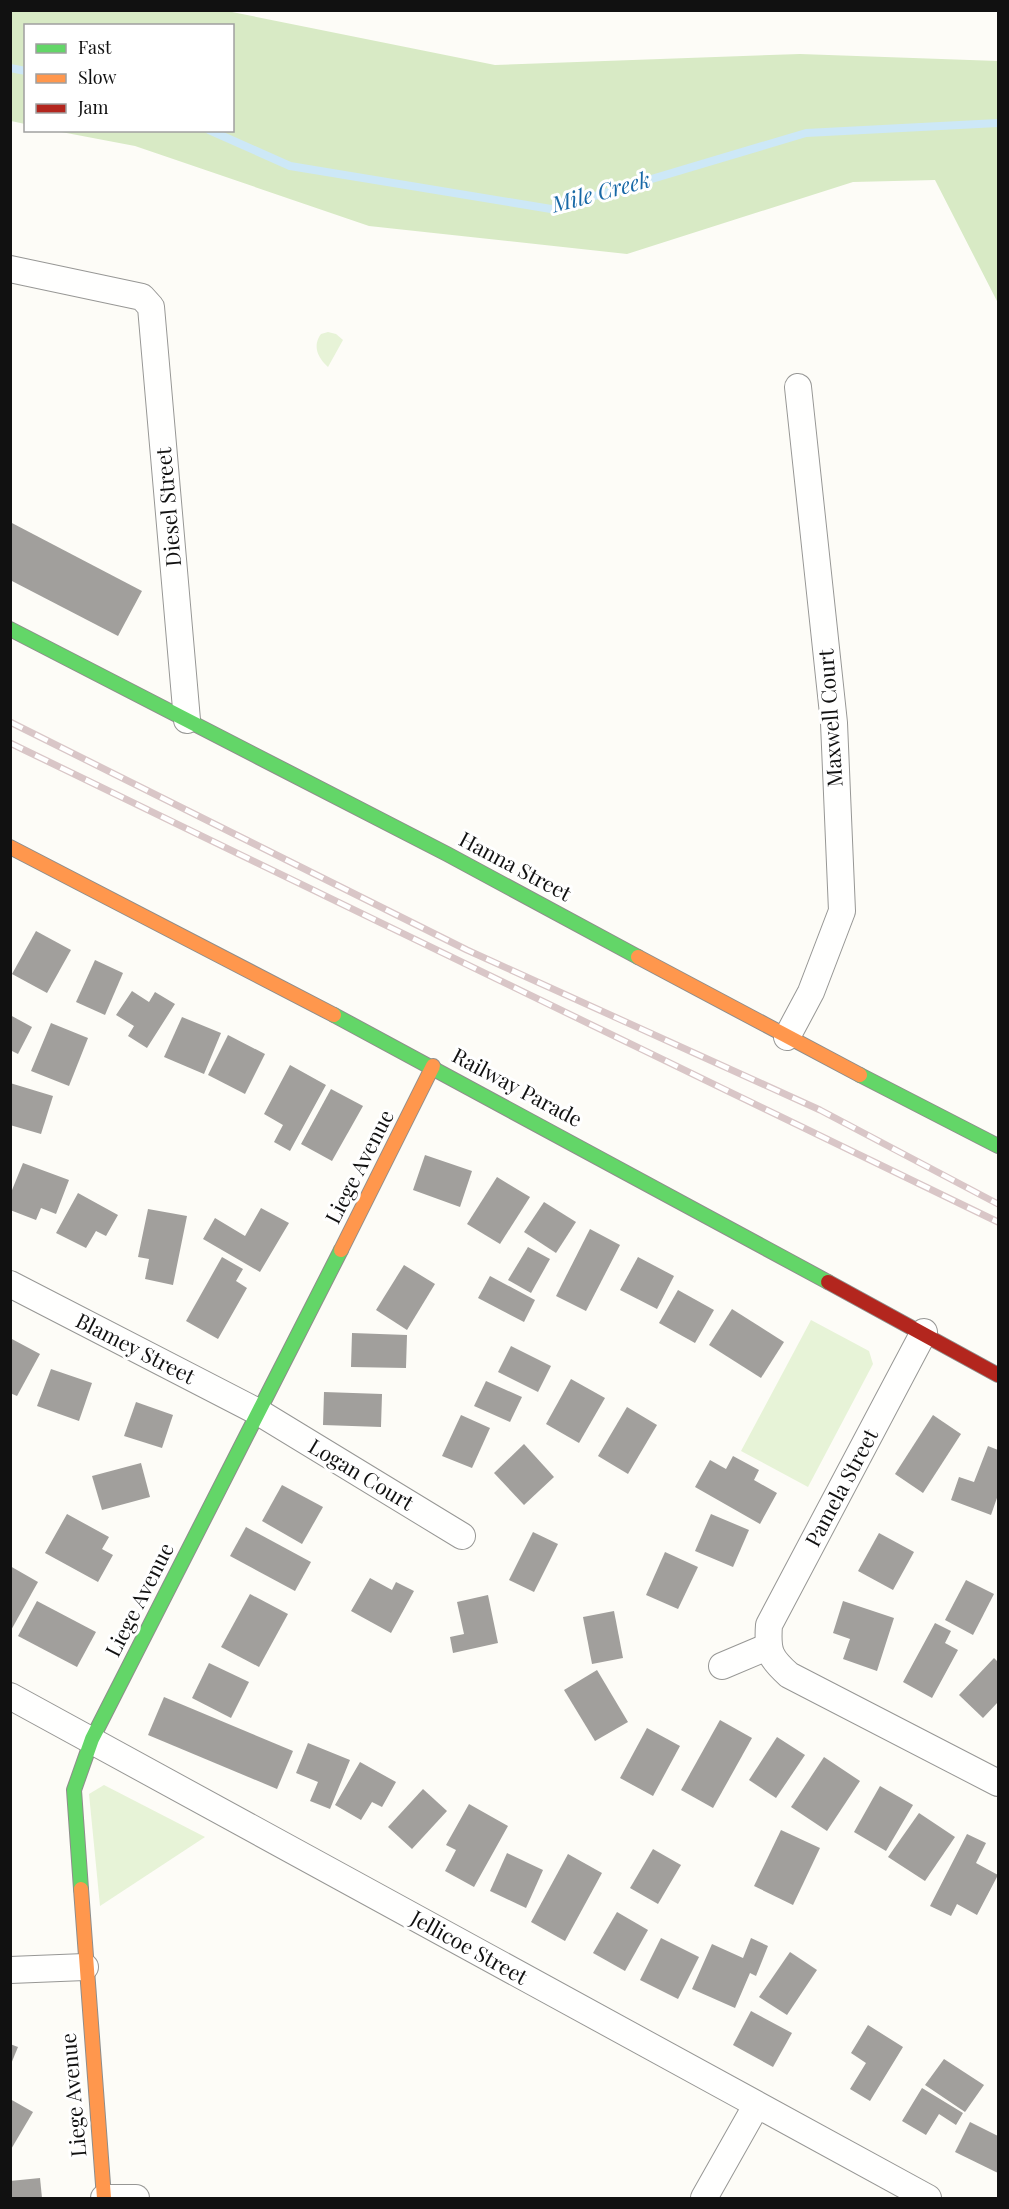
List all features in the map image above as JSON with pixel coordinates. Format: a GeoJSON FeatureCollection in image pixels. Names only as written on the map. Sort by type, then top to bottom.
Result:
{"type":"FeatureCollection","features":[{"type":"Feature","properties":{"kind":"street","name":"Diesel Street"},"geometry":{"type":"LineString","coordinates":[[10,269],[142,297],[151,307],[187,720]]}},
{"type":"Feature","properties":{"kind":"street","name":"Maxwell Court"},"geometry":{"type":"LineString","coordinates":[[787,1037],[811,992],[842,911],[834,723],[798,387]]}},
{"type":"Feature","properties":{"kind":"street","name":"Hanna Street"},"geometry":{"type":"LineString","coordinates":[[10,629],[447,854],[787,1037],[999,1146]]}},
{"type":"Feature","properties":{"kind":"street","name":"Railway Parade"},"geometry":{"type":"LineString","coordinates":[[10,847],[433,1066],[924,1332],[999,1375]]}},
{"type":"Feature","properties":{"kind":"street","name":"Liege Avenue"},"geometry":{"type":"LineString","coordinates":[[104,2198],[85,1967],[74,1790],[92,1739],[260,1413],[433,1066]]}},
{"type":"Feature","properties":{"kind":"street","name":"Blamey Street"},"geometry":{"type":"LineString","coordinates":[[10,1284],[260,1413]]}},
{"type":"Feature","properties":{"kind":"street","name":"Pamela Street"},"geometry":{"type":"LineString","coordinates":[[767,1647],[769,1626],[924,1332]]}},
{"type":"Feature","properties":{"kind":"street","name":"Logan Court"},"geometry":{"type":"LineString","coordinates":[[260,1413],[462,1536]]}},
{"type":"Feature","properties":{"kind":"street"},"geometry":{"type":"LineString","coordinates":[[722,1666],[767,1647],[774,1662],[789,1675],[999,1783]]}},
{"type":"Feature","properties":{"kind":"street","name":"Jellicoe Street"},"geometry":{"type":"LineString","coordinates":[[10,1696],[928,2199]]}},
{"type":"Feature","properties":{"kind":"street"},"geometry":{"type":"LineString","coordinates":[[10,1970],[85,1967]]}},
{"type":"Feature","properties":{"kind":"street"},"geometry":{"type":"LineString","coordinates":[[704,2199],[756,2106]]}},
{"type":"Feature","properties":{"kind":"street"},"geometry":{"type":"LineString","coordinates":[[104,2198],[136,2199]]}},
{"type":"Feature","properties":{"kind":"green space"},"geometry":{"type":"Polygon","coordinates":[[[10,11],[227,11],[495,65],[800,54],[998,61],[998,303],[935,180],[853,182],[627,254],[369,226],[135,146],[61,132],[234,132],[234,24],[24,24],[24,124],[11,121],[10,11]]]}},
{"type":"Feature","properties":{"kind":"green space"},"geometry":{"type":"Polygon","coordinates":[[[328,332],[336,334],[343,340],[328,367],[319,356],[317,343],[321,334],[328,332]]]}},
{"type":"Feature","properties":{"kind":"green space"},"geometry":{"type":"Polygon","coordinates":[[[811,1320],[869,1351],[873,1364],[808,1487],[741,1451],[811,1320]]]}},
{"type":"Feature","properties":{"kind":"green space"},"geometry":{"type":"Polygon","coordinates":[[[104,1785],[205,1837],[100,1906],[89,1794],[104,1785]]]}},
{"type":"Feature","properties":{"kind":"building"},"geometry":{"type":"Polygon","coordinates":[[[10,522],[142,591],[118,636],[10,580],[10,522]]]}},
{"type":"Feature","properties":{"kind":"building"},"geometry":{"type":"Polygon","coordinates":[[[36,931],[71,950],[47,993],[12,974],[36,931]]]}},
{"type":"Feature","properties":{"kind":"building"},"geometry":{"type":"Polygon","coordinates":[[[95,960],[123,973],[105,1015],[76,1002],[95,960]]]}},
{"type":"Feature","properties":{"kind":"building"},"geometry":{"type":"Polygon","coordinates":[[[132,991],[149,1002],[155,992],[175,1004],[147,1048],[128,1036],[134,1026],[116,1015],[132,991]]]}},
{"type":"Feature","properties":{"kind":"building"},"geometry":{"type":"Polygon","coordinates":[[[10,1015],[32,1027],[18,1054],[10,1050],[10,1015]]]}},
{"type":"Feature","properties":{"kind":"building"},"geometry":{"type":"Polygon","coordinates":[[[182,1017],[221,1033],[204,1074],[164,1057],[182,1017]]]}},
{"type":"Feature","properties":{"kind":"building"},"geometry":{"type":"Polygon","coordinates":[[[51,1023],[88,1038],[69,1086],[31,1071],[51,1023]]]}},
{"type":"Feature","properties":{"kind":"building"},"geometry":{"type":"Polygon","coordinates":[[[228,1035],[265,1054],[245,1094],[208,1075],[228,1035]]]}},
{"type":"Feature","properties":{"kind":"building"},"geometry":{"type":"Polygon","coordinates":[[[290,1065],[326,1085],[290,1151],[274,1142],[283,1125],[264,1114],[290,1065]]]}},
{"type":"Feature","properties":{"kind":"building"},"geometry":{"type":"Polygon","coordinates":[[[10,1083],[53,1096],[41,1134],[10,1125],[10,1083]]]}},
{"type":"Feature","properties":{"kind":"building"},"geometry":{"type":"Polygon","coordinates":[[[331,1089],[363,1106],[332,1161],[301,1144],[331,1089]]]}},
{"type":"Feature","properties":{"kind":"building"},"geometry":{"type":"Polygon","coordinates":[[[425,1155],[472,1171],[460,1207],[413,1190],[425,1155]]]}},
{"type":"Feature","properties":{"kind":"building"},"geometry":{"type":"Polygon","coordinates":[[[23,1163],[69,1180],[56,1214],[41,1208],[36,1220],[10,1210],[10,1195],[23,1163]]]}},
{"type":"Feature","properties":{"kind":"building"},"geometry":{"type":"Polygon","coordinates":[[[497,1177],[530,1197],[500,1244],[467,1224],[497,1177]]]}},
{"type":"Feature","properties":{"kind":"building"},"geometry":{"type":"Polygon","coordinates":[[[78,1193],[118,1215],[106,1236],[96,1231],[86,1248],[56,1233],[78,1193]]]}},
{"type":"Feature","properties":{"kind":"building"},"geometry":{"type":"Polygon","coordinates":[[[544,1202],[576,1222],[556,1253],[524,1232],[544,1202]]]}},
{"type":"Feature","properties":{"kind":"building"},"geometry":{"type":"Polygon","coordinates":[[[261,1208],[289,1223],[260,1272],[203,1239],[215,1218],[245,1236],[261,1208]]]}},
{"type":"Feature","properties":{"kind":"building"},"geometry":{"type":"Polygon","coordinates":[[[148,1209],[187,1216],[173,1285],[145,1279],[149,1259],[138,1257],[148,1209]]]}},
{"type":"Feature","properties":{"kind":"building"},"geometry":{"type":"Polygon","coordinates":[[[590,1229],[620,1245],[586,1311],[556,1296],[590,1229]]]}},
{"type":"Feature","properties":{"kind":"building"},"geometry":{"type":"Polygon","coordinates":[[[528,1247],[550,1259],[531,1293],[508,1280],[528,1247]]]}},
{"type":"Feature","properties":{"kind":"building"},"geometry":{"type":"Polygon","coordinates":[[[222,1257],[243,1269],[236,1281],[247,1288],[218,1339],[186,1321],[222,1257]]]}},
{"type":"Feature","properties":{"kind":"building"},"geometry":{"type":"Polygon","coordinates":[[[638,1257],[674,1276],[657,1309],[620,1290],[638,1257]]]}},
{"type":"Feature","properties":{"kind":"building"},"geometry":{"type":"Polygon","coordinates":[[[404,1265],[435,1284],[407,1330],[376,1310],[404,1265]]]}},
{"type":"Feature","properties":{"kind":"building"},"geometry":{"type":"Polygon","coordinates":[[[490,1276],[535,1300],[524,1322],[478,1298],[490,1276]]]}},
{"type":"Feature","properties":{"kind":"building"},"geometry":{"type":"Polygon","coordinates":[[[678,1290],[714,1310],[695,1343],[659,1323],[678,1290]]]}},
{"type":"Feature","properties":{"kind":"building"},"geometry":{"type":"Polygon","coordinates":[[[732,1309],[784,1342],[761,1378],[709,1345],[732,1309]]]}},
{"type":"Feature","properties":{"kind":"building"},"geometry":{"type":"Polygon","coordinates":[[[352,1333],[407,1335],[406,1368],[351,1367],[352,1333]]]}},
{"type":"Feature","properties":{"kind":"building"},"geometry":{"type":"Polygon","coordinates":[[[10,1338],[40,1354],[17,1396],[10,1393],[10,1338]]]}},
{"type":"Feature","properties":{"kind":"building"},"geometry":{"type":"Polygon","coordinates":[[[511,1346],[551,1366],[538,1392],[498,1372],[511,1346]]]}},
{"type":"Feature","properties":{"kind":"building"},"geometry":{"type":"Polygon","coordinates":[[[51,1369],[92,1383],[79,1421],[37,1406],[51,1369]]]}},
{"type":"Feature","properties":{"kind":"building"},"geometry":{"type":"Polygon","coordinates":[[[571,1379],[605,1398],[579,1443],[546,1424],[571,1379]]]}},
{"type":"Feature","properties":{"kind":"building"},"geometry":{"type":"Polygon","coordinates":[[[486,1381],[522,1397],[510,1422],[474,1406],[486,1381]]]}},
{"type":"Feature","properties":{"kind":"building"},"geometry":{"type":"Polygon","coordinates":[[[324,1392],[382,1394],[381,1427],[323,1425],[324,1392]]]}},
{"type":"Feature","properties":{"kind":"building"},"geometry":{"type":"Polygon","coordinates":[[[136,1402],[173,1415],[162,1448],[124,1436],[136,1402]]]}},
{"type":"Feature","properties":{"kind":"building"},"geometry":{"type":"Polygon","coordinates":[[[627,1407],[657,1425],[628,1474],[598,1456],[627,1407]]]}},
{"type":"Feature","properties":{"kind":"building"},"geometry":{"type":"Polygon","coordinates":[[[461,1415],[490,1428],[472,1468],[442,1456],[461,1415]]]}},
{"type":"Feature","properties":{"kind":"building"},"geometry":{"type":"Polygon","coordinates":[[[933,1415],[961,1434],[923,1493],[895,1474],[933,1415]]]}},
{"type":"Feature","properties":{"kind":"building"},"geometry":{"type":"Polygon","coordinates":[[[524,1444],[554,1477],[524,1505],[494,1473],[524,1444]]]}},
{"type":"Feature","properties":{"kind":"building"},"geometry":{"type":"Polygon","coordinates":[[[988,1446],[998,1450],[998,1495],[991,1515],[951,1500],[959,1477],[974,1482],[988,1446]]]}},
{"type":"Feature","properties":{"kind":"building"},"geometry":{"type":"Polygon","coordinates":[[[733,1456],[759,1470],[754,1480],[777,1493],[760,1524],[695,1487],[710,1460],[726,1469],[733,1456]]]}},
{"type":"Feature","properties":{"kind":"building"},"geometry":{"type":"Polygon","coordinates":[[[141,1463],[150,1497],[102,1510],[92,1476],[141,1463]]]}},
{"type":"Feature","properties":{"kind":"building"},"geometry":{"type":"Polygon","coordinates":[[[282,1485],[323,1507],[302,1544],[262,1521],[282,1485]]]}},
{"type":"Feature","properties":{"kind":"building"},"geometry":{"type":"Polygon","coordinates":[[[67,1514],[109,1537],[102,1549],[113,1555],[98,1582],[45,1553],[67,1514]]]}},
{"type":"Feature","properties":{"kind":"building"},"geometry":{"type":"Polygon","coordinates":[[[711,1514],[749,1530],[733,1567],[695,1551],[711,1514]]]}},
{"type":"Feature","properties":{"kind":"building"},"geometry":{"type":"Polygon","coordinates":[[[246,1527],[311,1562],[295,1591],[230,1556],[246,1527]]]}},
{"type":"Feature","properties":{"kind":"building"},"geometry":{"type":"Polygon","coordinates":[[[533,1532],[558,1544],[534,1592],[509,1580],[533,1532]]]}},
{"type":"Feature","properties":{"kind":"building"},"geometry":{"type":"Polygon","coordinates":[[[879,1533],[914,1552],[893,1590],[858,1571],[879,1533]]]}},
{"type":"Feature","properties":{"kind":"building"},"geometry":{"type":"Polygon","coordinates":[[[665,1552],[698,1567],[678,1609],[646,1595],[665,1552]]]}},
{"type":"Feature","properties":{"kind":"building"},"geometry":{"type":"Polygon","coordinates":[[[10,1566],[38,1582],[10,1632],[10,1566]]]}},
{"type":"Feature","properties":{"kind":"building"},"geometry":{"type":"Polygon","coordinates":[[[370,1578],[392,1590],[396,1582],[414,1591],[391,1633],[351,1611],[370,1578]]]}},
{"type":"Feature","properties":{"kind":"building"},"geometry":{"type":"Polygon","coordinates":[[[966,1580],[994,1594],[973,1635],[945,1620],[966,1580]]]}},
{"type":"Feature","properties":{"kind":"building"},"geometry":{"type":"Polygon","coordinates":[[[250,1594],[288,1614],[259,1667],[221,1647],[250,1594]]]}},
{"type":"Feature","properties":{"kind":"building"},"geometry":{"type":"Polygon","coordinates":[[[488,1595],[498,1643],[453,1653],[450,1637],[464,1634],[457,1602],[488,1595]]]}},
{"type":"Feature","properties":{"kind":"building"},"geometry":{"type":"Polygon","coordinates":[[[37,1601],[96,1632],[77,1667],[18,1636],[37,1601]]]}},
{"type":"Feature","properties":{"kind":"building"},"geometry":{"type":"Polygon","coordinates":[[[843,1601],[894,1618],[877,1671],[843,1659],[850,1639],[833,1633],[843,1601]]]}},
{"type":"Feature","properties":{"kind":"building"},"geometry":{"type":"Polygon","coordinates":[[[614,1611],[623,1658],[592,1664],[583,1617],[614,1611]]]}},
{"type":"Feature","properties":{"kind":"building"},"geometry":{"type":"Polygon","coordinates":[[[935,1623],[951,1631],[945,1643],[958,1650],[932,1698],[903,1682],[935,1623]]]}},
{"type":"Feature","properties":{"kind":"building"},"geometry":{"type":"Polygon","coordinates":[[[994,1658],[998,1662],[998,1702],[983,1718],[959,1695],[994,1658]]]}},
{"type":"Feature","properties":{"kind":"building"},"geometry":{"type":"Polygon","coordinates":[[[209,1663],[249,1682],[231,1718],[192,1698],[209,1663]]]}},
{"type":"Feature","properties":{"kind":"building"},"geometry":{"type":"Polygon","coordinates":[[[597,1670],[628,1722],[595,1741],[564,1690],[597,1670]]]}},
{"type":"Feature","properties":{"kind":"building"},"geometry":{"type":"Polygon","coordinates":[[[164,1697],[293,1751],[277,1789],[148,1735],[164,1697]]]}},
{"type":"Feature","properties":{"kind":"building"},"geometry":{"type":"Polygon","coordinates":[[[720,1720],[752,1738],[713,1808],[681,1790],[720,1720]]]}},
{"type":"Feature","properties":{"kind":"building"},"geometry":{"type":"Polygon","coordinates":[[[647,1728],[680,1746],[653,1796],[620,1778],[647,1728]]]}},
{"type":"Feature","properties":{"kind":"building"},"geometry":{"type":"Polygon","coordinates":[[[777,1737],[805,1755],[776,1798],[749,1780],[777,1737]]]}},
{"type":"Feature","properties":{"kind":"building"},"geometry":{"type":"Polygon","coordinates":[[[308,1743],[350,1760],[330,1809],[310,1801],[318,1782],[296,1773],[308,1743]]]}},
{"type":"Feature","properties":{"kind":"building"},"geometry":{"type":"Polygon","coordinates":[[[824,1757],[860,1781],[827,1831],[791,1807],[824,1757]]]}},
{"type":"Feature","properties":{"kind":"building"},"geometry":{"type":"Polygon","coordinates":[[[360,1762],[396,1782],[382,1807],[372,1802],[361,1820],[335,1805],[360,1762]]]}},
{"type":"Feature","properties":{"kind":"building"},"geometry":{"type":"Polygon","coordinates":[[[880,1786],[913,1805],[886,1851],[854,1832],[880,1786]]]}},
{"type":"Feature","properties":{"kind":"building"},"geometry":{"type":"Polygon","coordinates":[[[423,1789],[447,1811],[412,1849],[388,1827],[423,1789]]]}},
{"type":"Feature","properties":{"kind":"building"},"geometry":{"type":"Polygon","coordinates":[[[469,1804],[508,1826],[474,1887],[445,1871],[456,1850],[446,1845],[469,1804]]]}},
{"type":"Feature","properties":{"kind":"building"},"geometry":{"type":"Polygon","coordinates":[[[919,1813],[955,1837],[925,1881],[888,1857],[919,1813]]]}},
{"type":"Feature","properties":{"kind":"building"},"geometry":{"type":"Polygon","coordinates":[[[781,1830],[820,1848],[793,1905],[754,1886],[781,1830]]]}},
{"type":"Feature","properties":{"kind":"building"},"geometry":{"type":"Polygon","coordinates":[[[967,1834],[986,1843],[976,1863],[998,1875],[977,1915],[957,1904],[951,1916],[930,1906],[967,1834]]]}},
{"type":"Feature","properties":{"kind":"building"},"geometry":{"type":"Polygon","coordinates":[[[653,1849],[681,1865],[658,1904],[630,1888],[653,1849]]]}},
{"type":"Feature","properties":{"kind":"building"},"geometry":{"type":"Polygon","coordinates":[[[507,1853],[543,1870],[526,1908],[490,1891],[507,1853]]]}},
{"type":"Feature","properties":{"kind":"building"},"geometry":{"type":"Polygon","coordinates":[[[568,1854],[602,1873],[565,1941],[531,1922],[568,1854]]]}},
{"type":"Feature","properties":{"kind":"building"},"geometry":{"type":"Polygon","coordinates":[[[617,1912],[648,1930],[625,1971],[593,1953],[617,1912]]]}},
{"type":"Feature","properties":{"kind":"building"},"geometry":{"type":"Polygon","coordinates":[[[661,1938],[699,1957],[678,1999],[640,1980],[661,1938]]]}},
{"type":"Feature","properties":{"kind":"building"},"geometry":{"type":"Polygon","coordinates":[[[751,1938],[768,1946],[756,1976],[750,1973],[735,2008],[692,1989],[712,1944],[743,1958],[751,1938]]]}},
{"type":"Feature","properties":{"kind":"building"},"geometry":{"type":"Polygon","coordinates":[[[790,1952],[817,1970],[787,2015],[759,1997],[790,1952]]]}},
{"type":"Feature","properties":{"kind":"building"},"geometry":{"type":"Polygon","coordinates":[[[751,2011],[792,2033],[773,2067],[733,2045],[751,2011]]]}},
{"type":"Feature","properties":{"kind":"building"},"geometry":{"type":"Polygon","coordinates":[[[868,2025],[903,2047],[870,2101],[850,2089],[866,2063],[851,2053],[868,2025]]]}},
{"type":"Feature","properties":{"kind":"building"},"geometry":{"type":"Polygon","coordinates":[[[10,2044],[18,2047],[11,2064],[10,2064],[10,2044]]]}},
{"type":"Feature","properties":{"kind":"building"},"geometry":{"type":"Polygon","coordinates":[[[944,2059],[984,2085],[965,2112],[925,2085],[944,2059]]]}},
{"type":"Feature","properties":{"kind":"building"},"geometry":{"type":"Polygon","coordinates":[[[922,2088],[963,2113],[956,2125],[939,2114],[926,2135],[902,2121],[922,2088]]]}},
{"type":"Feature","properties":{"kind":"building"},"geometry":{"type":"Polygon","coordinates":[[[10,2099],[33,2112],[10,2151],[10,2099]]]}},
{"type":"Feature","properties":{"kind":"building"},"geometry":{"type":"Polygon","coordinates":[[[970,2122],[998,2136],[998,2173],[955,2152],[970,2122]]]}},
{"type":"Feature","properties":{"kind":"building"},"geometry":{"type":"Polygon","coordinates":[[[40,2178],[42,2198],[10,2198],[10,2181],[40,2178]]]}},
{"type":"Feature","properties":{"kind":"waterway","name":"Mile Creek"},"geometry":{"type":"LineString","coordinates":[[10,68],[24,71]]}},
{"type":"Feature","properties":{"kind":"waterway","name":"Mile Creek"},"geometry":{"type":"LineString","coordinates":[[214,132],[290,166],[551,209],[806,133],[998,123]]}},
{"type":"Feature","properties":{"kind":"railway"},"geometry":{"type":"LineString","coordinates":[[10,722],[467,950],[820,1110],[998,1204]]}},
{"type":"Feature","properties":{"kind":"railway"},"geometry":{"type":"LineString","coordinates":[[10,743],[998,1222]]}},
{"type":"Feature","properties":{"kind":"traffic: fast"},"geometry":{"type":"LineString","coordinates":[[10,629],[447,854],[638,957]]}},
{"type":"Feature","properties":{"kind":"traffic: fast"},"geometry":{"type":"LineString","coordinates":[[334,1015],[828,1282]]}},
{"type":"Feature","properties":{"kind":"traffic: fast"},"geometry":{"type":"LineString","coordinates":[[860,1075],[998,1146]]}},
{"type":"Feature","properties":{"kind":"traffic: fast"},"geometry":{"type":"LineString","coordinates":[[81,1889],[74,1790],[92,1739],[341,1250]]}},
{"type":"Feature","properties":{"kind":"traffic: slow"},"geometry":{"type":"LineString","coordinates":[[10,847],[334,1015]]}},
{"type":"Feature","properties":{"kind":"traffic: slow"},"geometry":{"type":"LineString","coordinates":[[638,957],[860,1075]]}},
{"type":"Feature","properties":{"kind":"traffic: slow"},"geometry":{"type":"LineString","coordinates":[[341,1250],[433,1066]]}},
{"type":"Feature","properties":{"kind":"traffic: slow"},"geometry":{"type":"LineString","coordinates":[[81,1889],[104,2198]]}},
{"type":"Feature","properties":{"kind":"traffic: jam"},"geometry":{"type":"LineString","coordinates":[[828,1282],[998,1375]]}}]}
